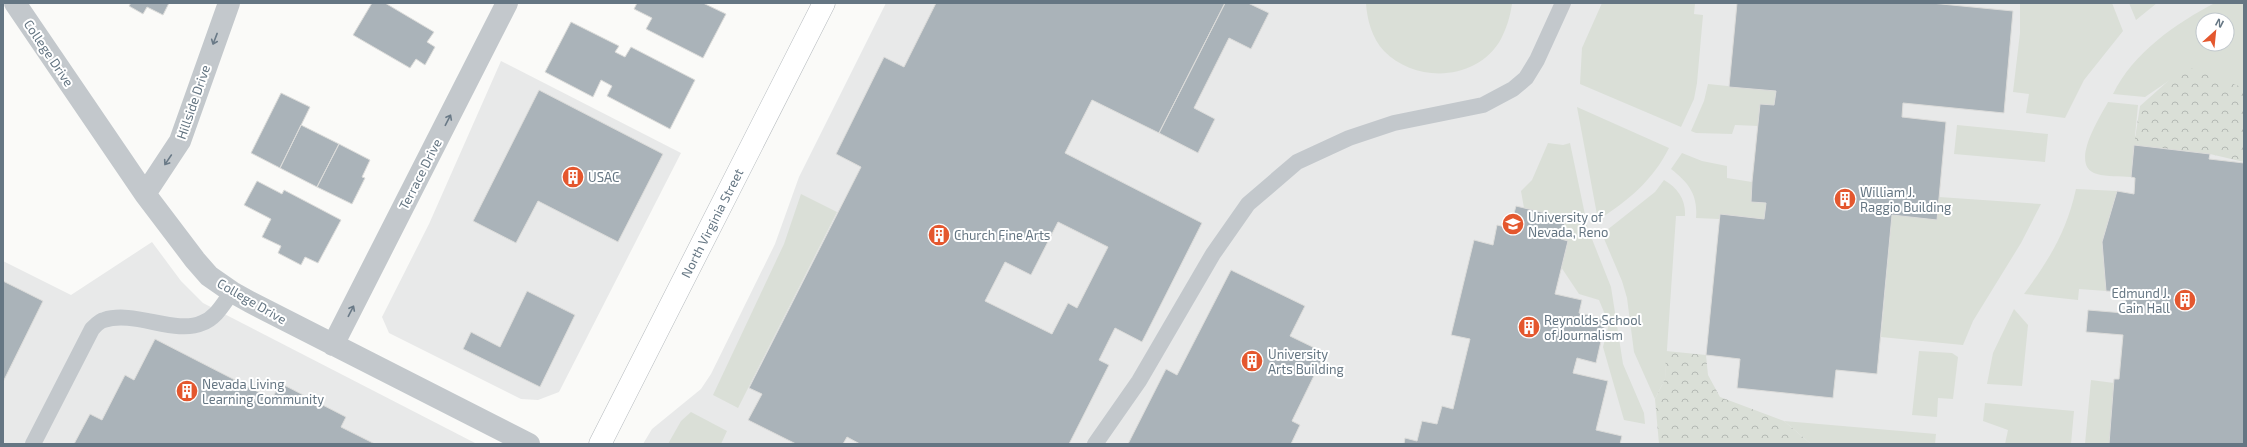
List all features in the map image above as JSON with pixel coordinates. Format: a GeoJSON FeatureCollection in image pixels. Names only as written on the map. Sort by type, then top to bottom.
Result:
{"type":"FeatureCollection","features":[{"type":"Feature","properties":{"kind":"main road","name":"North Virginia Street"},"geometry":{"type":"LineString","coordinates":[[600,444],[824,3]]}},
{"type":"Feature","properties":{"kind":"street","name":"College Drive"},"geometry":{"type":"LineString","coordinates":[[15,3],[145,194],[209,276],[232,292],[529,444]]}},
{"type":"Feature","properties":{"kind":"street","name":"Hillside Drive"},"geometry":{"type":"LineString","coordinates":[[145,194],[180,141],[213,44],[229,3]]}},
{"type":"Feature","properties":{"kind":"street","name":"Terrace Drive"},"geometry":{"type":"LineString","coordinates":[[333,345],[507,3]]}},
{"type":"Feature","properties":{"kind":"lane"},"geometry":{"type":"LineString","coordinates":[[1095,444],[1139,381],[1213,254],[1248,204],[1297,162],[1348,138],[1394,123],[1483,105],[1513,89],[1526,78],[1537,60],[1563,3]]}},
{"type":"Feature","properties":{"kind":"lane"},"geometry":{"type":"LineString","coordinates":[[33,444],[92,329],[102,320],[117,317],[186,326],[202,324],[214,316],[232,292]]}},
{"type":"Feature","properties":{"kind":"shaded area","name":"University of Nevada, Reno"},"geometry":{"type":"Polygon","coordinates":[[[886,3],[2244,3],[2244,444],[643,444],[652,429],[701,389],[711,374],[775,244],[799,177],[886,3]]]}},
{"type":"Feature","properties":{"kind":"shaded area"},"geometry":{"type":"Polygon","coordinates":[[[501,61],[681,153],[559,392],[538,400],[521,399],[389,333],[382,317],[429,224],[501,61]]]}},
{"type":"Feature","properties":{"kind":"shaded area"},"geometry":{"type":"Polygon","coordinates":[[[152,242],[181,281],[203,303],[477,444],[3,444],[3,261],[71,295],[152,242]]]}},
{"type":"Feature","properties":{"kind":"green space"},"geometry":{"type":"Polygon","coordinates":[[[1366,3],[1512,4],[1503,35],[1491,53],[1478,63],[1462,70],[1446,73],[1429,73],[1413,69],[1397,62],[1384,51],[1373,35],[1366,3]]]}},
{"type":"Feature","properties":{"kind":"green space"},"geometry":{"type":"Polygon","coordinates":[[[1602,3],[1695,3],[1694,14],[1703,15],[1697,83],[1694,99],[1681,127],[1580,84],[1582,48],[1602,3]]]}},
{"type":"Feature","properties":{"kind":"green space"},"geometry":{"type":"Polygon","coordinates":[[[2020,3],[2112,3],[2123,31],[2084,80],[2065,118],[2026,113],[2029,94],[2013,92],[2020,33],[2020,3]]]}},
{"type":"Feature","properties":{"kind":"green space"},"geometry":{"type":"Polygon","coordinates":[[[2129,3],[2157,3],[2136,20],[2129,3]]]}},
{"type":"Feature","properties":{"kind":"green space"},"geometry":{"type":"Polygon","coordinates":[[[2215,3],[2244,3],[2244,105],[2170,80],[2145,97],[2113,94],[2132,65],[2144,52],[2171,30],[2195,14],[2195,52],[2235,52],[2235,12],[2198,12],[2215,3]]]}},
{"type":"Feature","properties":{"kind":"green space"},"geometry":{"type":"Polygon","coordinates":[[[2185,66],[2244,88],[2244,162],[2210,154],[2134,145],[2140,106],[2185,66]]]}},
{"type":"Feature","properties":{"kind":"green space"},"geometry":{"type":"Polygon","coordinates":[[[1708,84],[1776,91],[1774,105],[1760,104],[1758,126],[1735,125],[1732,134],[1696,133],[1691,131],[1704,101],[1708,84]]]}},
{"type":"Feature","properties":{"kind":"green space"},"geometry":{"type":"Polygon","coordinates":[[[2108,102],[2138,105],[2135,136],[2149,147],[2134,146],[2131,177],[2097,174],[2089,169],[2085,161],[2086,152],[2093,129],[2108,102]]]}},
{"type":"Feature","properties":{"kind":"green space"},"geometry":{"type":"Polygon","coordinates":[[[1577,107],[1669,148],[1663,160],[1639,189],[1620,205],[1598,220],[1577,107]]]}},
{"type":"Feature","properties":{"kind":"green space"},"geometry":{"type":"Polygon","coordinates":[[[1957,125],[2048,134],[2045,162],[1954,154],[1957,125]]]}},
{"type":"Feature","properties":{"kind":"green space"},"geometry":{"type":"Polygon","coordinates":[[[1548,143],[1563,145],[1570,143],[1588,229],[1611,287],[1623,364],[1644,413],[1645,424],[1624,420],[1603,347],[1609,324],[1599,300],[1579,294],[1561,267],[1568,241],[1561,239],[1566,218],[1524,208],[1521,191],[1532,180],[1548,143]]]}},
{"type":"Feature","properties":{"kind":"green space"},"geometry":{"type":"Polygon","coordinates":[[[1682,153],[1702,161],[1727,166],[1727,178],[1752,182],[1751,202],[1766,203],[1764,219],[1720,214],[1719,219],[1696,218],[1694,196],[1691,190],[1683,179],[1671,169],[1682,153]]]}},
{"type":"Feature","properties":{"kind":"green space"},"geometry":{"type":"Polygon","coordinates":[[[1664,180],[1669,183],[1680,195],[1684,205],[1685,216],[1676,216],[1665,379],[1655,399],[1634,352],[1627,298],[1622,281],[1602,234],[1655,192],[1664,180]]]}},
{"type":"Feature","properties":{"kind":"green space"},"geometry":{"type":"Polygon","coordinates":[[[2076,189],[2117,191],[2102,242],[2106,291],[2079,289],[2078,300],[2024,294],[2042,269],[2062,232],[2076,189]]]}},
{"type":"Feature","properties":{"kind":"green space"},"geometry":{"type":"Polygon","coordinates":[[[801,194],[837,212],[738,408],[713,395],[784,244],[801,194]]]}},
{"type":"Feature","properties":{"kind":"green space"},"geometry":{"type":"Polygon","coordinates":[[[1939,197],[2041,204],[2021,243],[1973,321],[1963,345],[1881,337],[1892,215],[1937,220],[1939,197]]]}},
{"type":"Feature","properties":{"kind":"green space"},"geometry":{"type":"Polygon","coordinates":[[[2014,309],[2028,325],[2022,386],[1987,384],[1993,353],[2014,309]]]}},
{"type":"Feature","properties":{"kind":"green space"},"geometry":{"type":"Polygon","coordinates":[[[1666,351],[1706,355],[1708,375],[1720,397],[1784,421],[1811,444],[1659,444],[1655,399],[1665,379],[1666,351]]]}},
{"type":"Feature","properties":{"kind":"green space"},"geometry":{"type":"Polygon","coordinates":[[[1919,351],[1952,353],[1958,357],[1953,399],[1938,398],[1937,417],[1912,415],[1919,351]]]}},
{"type":"Feature","properties":{"kind":"green space"},"geometry":{"type":"Polygon","coordinates":[[[2091,380],[2114,383],[2109,444],[2085,444],[2091,380]]]}},
{"type":"Feature","properties":{"kind":"green space"},"geometry":{"type":"Polygon","coordinates":[[[1985,403],[2074,411],[2071,444],[2005,444],[2008,430],[1983,421],[1985,403]]]}},
{"type":"Feature","properties":{"kind":"green space"},"geometry":{"type":"Polygon","coordinates":[[[691,412],[727,431],[721,444],[668,444],[681,421],[691,412]]]}},
{"type":"Feature","properties":{"kind":"green space"},"geometry":{"type":"Polygon","coordinates":[[[1784,421],[1936,434],[1935,444],[1811,444],[1784,421]]]}},
{"type":"Feature","properties":{"kind":"building"},"geometry":{"type":"Polygon","coordinates":[[[131,3],[169,3],[163,15],[147,7],[143,14],[129,6],[131,3]]]}},
{"type":"Feature","properties":{"kind":"building"},"geometry":{"type":"Polygon","coordinates":[[[372,3],[385,3],[434,32],[427,42],[435,47],[425,65],[416,59],[410,68],[353,35],[372,3]]]}},
{"type":"Feature","properties":{"kind":"building"},"geometry":{"type":"Polygon","coordinates":[[[637,3],[703,3],[726,14],[703,58],[646,29],[652,18],[634,9],[637,3]]]}},
{"type":"Feature","properties":{"kind":"building","name":"Church Fine Arts"},"geometry":{"type":"Polygon","coordinates":[[[936,3],[1225,3],[1159,133],[1092,100],[1065,153],[1202,223],[1142,342],[1115,328],[1099,360],[1109,365],[1069,444],[860,444],[847,437],[843,444],[796,444],[748,420],[762,394],[749,388],[861,167],[836,154],[884,57],[904,67],[936,3]],[[1058,222],[1031,275],[1005,262],[985,301],[1052,334],[1068,303],[1077,308],[1108,247],[1058,222]]]}},
{"type":"Feature","properties":{"kind":"building"},"geometry":{"type":"Polygon","coordinates":[[[1225,3],[1248,3],[1269,13],[1251,49],[1229,38],[1194,108],[1215,119],[1198,153],[1159,133],[1225,3]]]}},
{"type":"Feature","properties":{"kind":"building","name":"William J. Raggio Building"},"geometry":{"type":"Polygon","coordinates":[[[1737,3],[1931,3],[2013,11],[2004,113],[1903,103],[1902,117],[1946,122],[1937,220],[1892,215],[1877,374],[1836,370],[1833,398],[1737,388],[1740,359],[1706,355],[1720,214],[1764,219],[1766,203],[1751,202],[1752,182],[1760,104],[1774,105],[1776,91],[1729,87],[1737,3]]]}},
{"type":"Feature","properties":{"kind":"building"},"geometry":{"type":"Polygon","coordinates":[[[571,22],[619,46],[615,52],[625,57],[631,47],[695,80],[670,129],[607,96],[612,86],[601,80],[593,97],[545,72],[571,22]]]}},
{"type":"Feature","properties":{"kind":"building","name":"USAC"},"geometry":{"type":"Polygon","coordinates":[[[539,90],[663,154],[618,242],[538,201],[516,243],[473,221],[539,90]]]}},
{"type":"Feature","properties":{"kind":"building"},"geometry":{"type":"Polygon","coordinates":[[[281,93],[310,107],[280,168],[251,153],[281,93]]]}},
{"type":"Feature","properties":{"kind":"building"},"geometry":{"type":"Polygon","coordinates":[[[301,125],[339,144],[317,187],[280,168],[301,125]]]}},
{"type":"Feature","properties":{"kind":"building"},"geometry":{"type":"Polygon","coordinates":[[[339,144],[370,160],[362,177],[365,178],[352,204],[317,187],[339,144]]]}},
{"type":"Feature","properties":{"kind":"building","name":"Edmund J. Cain Hall"},"geometry":{"type":"Polygon","coordinates":[[[2134,145],[2210,154],[2209,159],[2244,163],[2244,444],[2109,444],[2114,379],[2119,379],[2123,335],[2086,332],[2088,310],[2124,313],[2126,292],[2106,291],[2102,242],[2117,191],[2134,194],[2135,178],[2131,177],[2134,145]]]}},
{"type":"Feature","properties":{"kind":"building"},"geometry":{"type":"Polygon","coordinates":[[[257,181],[282,194],[284,190],[341,220],[318,263],[305,257],[301,265],[278,253],[281,246],[262,237],[271,219],[244,205],[257,181]]]}},
{"type":"Feature","properties":{"kind":"building","name":"Reynolds School of Journalism"},"geometry":{"type":"Polygon","coordinates":[[[1516,206],[1566,218],[1561,239],[1568,241],[1555,294],[1582,300],[1579,313],[1606,319],[1596,363],[1577,358],[1573,373],[1608,381],[1596,430],[1622,436],[1620,444],[1404,444],[1405,438],[1417,441],[1422,421],[1437,424],[1442,406],[1453,409],[1470,339],[1451,335],[1474,240],[1493,245],[1497,225],[1510,228],[1516,206]]]}},
{"type":"Feature","properties":{"kind":"building","name":"University Arts Building"},"geometry":{"type":"Polygon","coordinates":[[[1231,270],[1305,306],[1290,336],[1325,353],[1292,421],[1300,425],[1291,444],[1128,444],[1166,369],[1177,375],[1231,270]]]}},
{"type":"Feature","properties":{"kind":"building"},"geometry":{"type":"Polygon","coordinates":[[[3,281],[43,301],[3,382],[3,281]]]}},
{"type":"Feature","properties":{"kind":"building"},"geometry":{"type":"Polygon","coordinates":[[[527,291],[575,315],[540,387],[463,349],[471,332],[500,347],[527,291]]]}},
{"type":"Feature","properties":{"kind":"building","name":"Nevada Living Learning Community"},"geometry":{"type":"Polygon","coordinates":[[[155,339],[272,399],[280,383],[346,417],[341,427],[375,444],[74,444],[90,414],[102,420],[125,375],[134,380],[155,339]]]}},
{"type":"Feature","properties":{"kind":"place","name":"USAC"},"geometry":{"type":"Point","coordinates":[573,177]}},
{"type":"Feature","properties":{"kind":"place","name":"William J. Raggio Building"},"geometry":{"type":"Point","coordinates":[1845,199]}},
{"type":"Feature","properties":{"kind":"place","name":"University of Nevada, Reno"},"geometry":{"type":"Point","coordinates":[1513,224]}},
{"type":"Feature","properties":{"kind":"place","name":"Church Fine Arts"},"geometry":{"type":"Point","coordinates":[939,235]}},
{"type":"Feature","properties":{"kind":"place","name":"Edmund J. Cain Hall"},"geometry":{"type":"Point","coordinates":[2185,300]}},
{"type":"Feature","properties":{"kind":"place","name":"Reynolds School of Journalism"},"geometry":{"type":"Point","coordinates":[1529,327]}},
{"type":"Feature","properties":{"kind":"place","name":"University Arts Building"},"geometry":{"type":"Point","coordinates":[1252,361]}},
{"type":"Feature","properties":{"kind":"place","name":"Nevada Living Learning Community"},"geometry":{"type":"Point","coordinates":[187,391]}}]}
